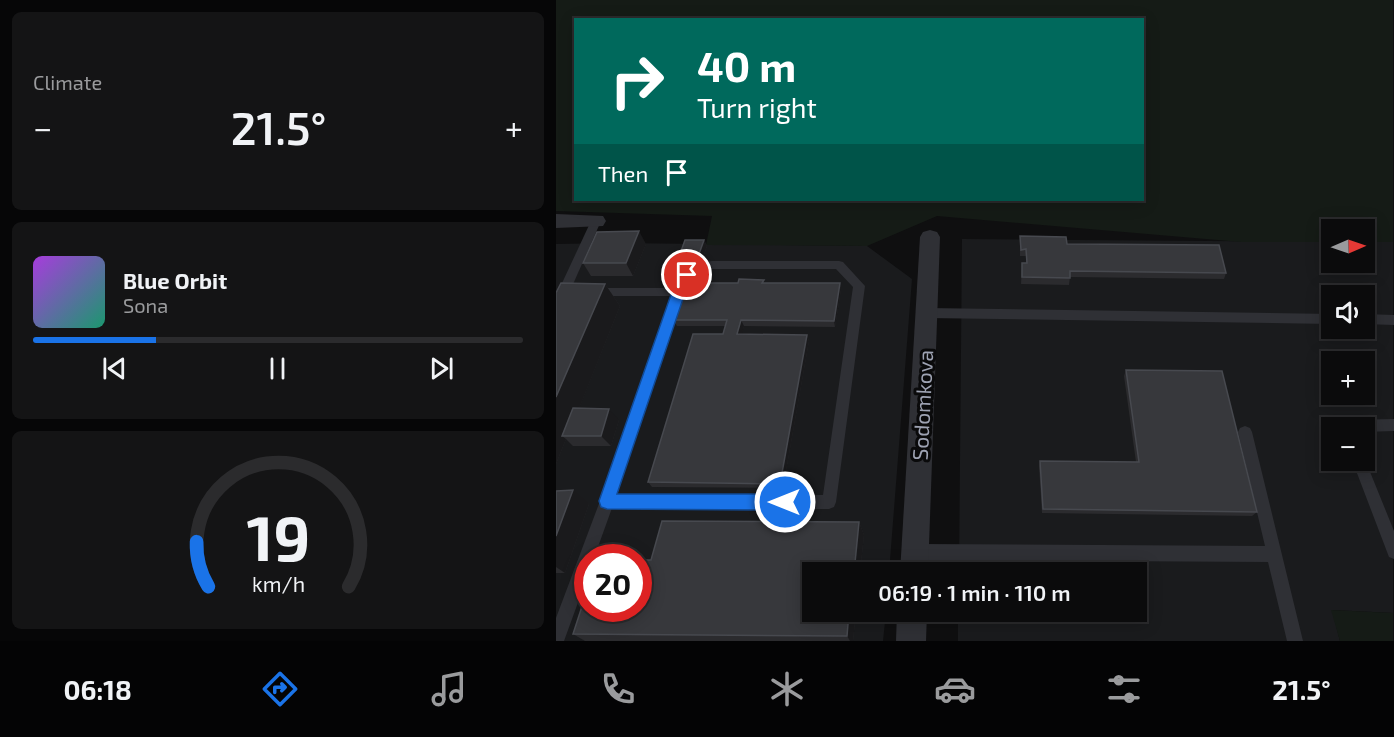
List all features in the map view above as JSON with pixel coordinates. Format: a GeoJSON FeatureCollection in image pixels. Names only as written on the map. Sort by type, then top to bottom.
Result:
{"type":"FeatureCollection","features":[{"type":"Feature","properties":{"kind":"street"},"geometry":{"type":"LineString","coordinates":[[556,221],[596,221]]}},
{"type":"Feature","properties":{"kind":"street","name":"Sodomkova"},"geometry":{"type":"LineString","coordinates":[[915,562],[930,237]]}},
{"type":"Feature","properties":{"kind":"street"},"geometry":{"type":"LineString","coordinates":[[911,641],[912,622]]}},
{"type":"Feature","properties":{"kind":"lane"},"geometry":{"type":"LineString","coordinates":[[556,309],[576,292],[596,221]]}},
{"type":"Feature","properties":{"kind":"lane"},"geometry":{"type":"LineString","coordinates":[[556,640],[607,501],[682,283],[694,269],[712,265],[839,265],[859,286],[829,502],[607,501]]}},
{"type":"Feature","properties":{"kind":"lane"},"geometry":{"type":"LineString","coordinates":[[576,292],[679,292]]}},
{"type":"Feature","properties":{"kind":"lane"},"geometry":{"type":"LineString","coordinates":[[926,313],[1321,319]]}},
{"type":"Feature","properties":{"kind":"lane"},"geometry":{"type":"LineString","coordinates":[[1375,319],[1393,320]]}},
{"type":"Feature","properties":{"kind":"lane"},"geometry":{"type":"LineString","coordinates":[[1375,425],[1393,425]]}},
{"type":"Feature","properties":{"kind":"lane"},"geometry":{"type":"LineString","coordinates":[[1245,432],[1295,641]]}},
{"type":"Feature","properties":{"kind":"lane"},"geometry":{"type":"LineString","coordinates":[[1363,471],[1393,552]]}},
{"type":"Feature","properties":{"kind":"lane"},"geometry":{"type":"LineString","coordinates":[[915,562],[1274,554]]}},
{"type":"Feature","properties":{"kind":"shaded area"},"geometry":{"type":"Polygon","coordinates":[[[556,0],[1393,0],[1393,242],[1375,242],[1375,219],[1321,219],[1321,242],[1241,242],[937,216],[867,246],[706,245],[712,216],[556,211],[556,0]]]}},
{"type":"Feature","properties":{"kind":"shaded area"},"geometry":{"type":"Polygon","coordinates":[[[962,239],[1321,242],[1321,273],[1375,273],[1375,242],[1393,242],[1393,613],[1332,610],[1340,641],[958,641],[958,622],[1147,622],[1147,562],[959,562],[962,239]]]}},
{"type":"Feature","properties":{"kind":"shaded area"},"geometry":{"type":"Polygon","coordinates":[[[556,244],[867,246],[912,279],[890,562],[802,562],[802,622],[885,622],[883,641],[556,641],[556,244]]]}},
{"type":"Feature","properties":{"kind":"shaded area"},"geometry":{"type":"Polygon","coordinates":[[[1331,610],[1393,613],[1393,641],[1340,641],[1331,610]]]}},
{"type":"Feature","properties":{"kind":"building"},"geometry":{"type":"Polygon","coordinates":[[[639,231],[626,263],[583,263],[597,232],[639,231]]]}},
{"type":"Feature","properties":{"kind":"building"},"geometry":{"type":"Polygon","coordinates":[[[1020,236],[1066,237],[1067,244],[1219,245],[1226,273],[1070,271],[1070,278],[1022,277],[1022,263],[1027,263],[1026,249],[1021,250],[1020,236]]]}},
{"type":"Feature","properties":{"kind":"building"},"geometry":{"type":"Polygon","coordinates":[[[685,240],[704,240],[699,254],[680,254],[685,240]]]}},
{"type":"Feature","properties":{"kind":"building"},"geometry":{"type":"Polygon","coordinates":[[[739,279],[764,280],[762,283],[840,283],[834,321],[741,320],[737,334],[807,335],[780,484],[648,482],[693,334],[723,334],[727,320],[673,320],[686,283],[738,283],[739,279]]]}},
{"type":"Feature","properties":{"kind":"building"},"geometry":{"type":"Polygon","coordinates":[[[561,283],[605,284],[556,397],[556,293],[561,283]]]}},
{"type":"Feature","properties":{"kind":"building"},"geometry":{"type":"Polygon","coordinates":[[[1126,370],[1222,371],[1257,512],[1043,509],[1040,461],[1139,462],[1126,370]]]}},
{"type":"Feature","properties":{"kind":"building"},"geometry":{"type":"Polygon","coordinates":[[[573,408],[609,409],[601,436],[562,436],[573,408]]]}},
{"type":"Feature","properties":{"kind":"building"},"geometry":{"type":"Polygon","coordinates":[[[573,490],[556,536],[556,491],[573,490]]]}},
{"type":"Feature","properties":{"kind":"building"},"geometry":{"type":"Polygon","coordinates":[[[662,521],[859,522],[855,562],[802,562],[802,622],[848,622],[847,636],[573,634],[577,622],[652,622],[652,556],[662,521]]]}},
{"type":"Feature","properties":{"kind":"route"},"geometry":{"type":"LineString","coordinates":[[687,275],[682,283],[607,501],[785,502]]}}]}
